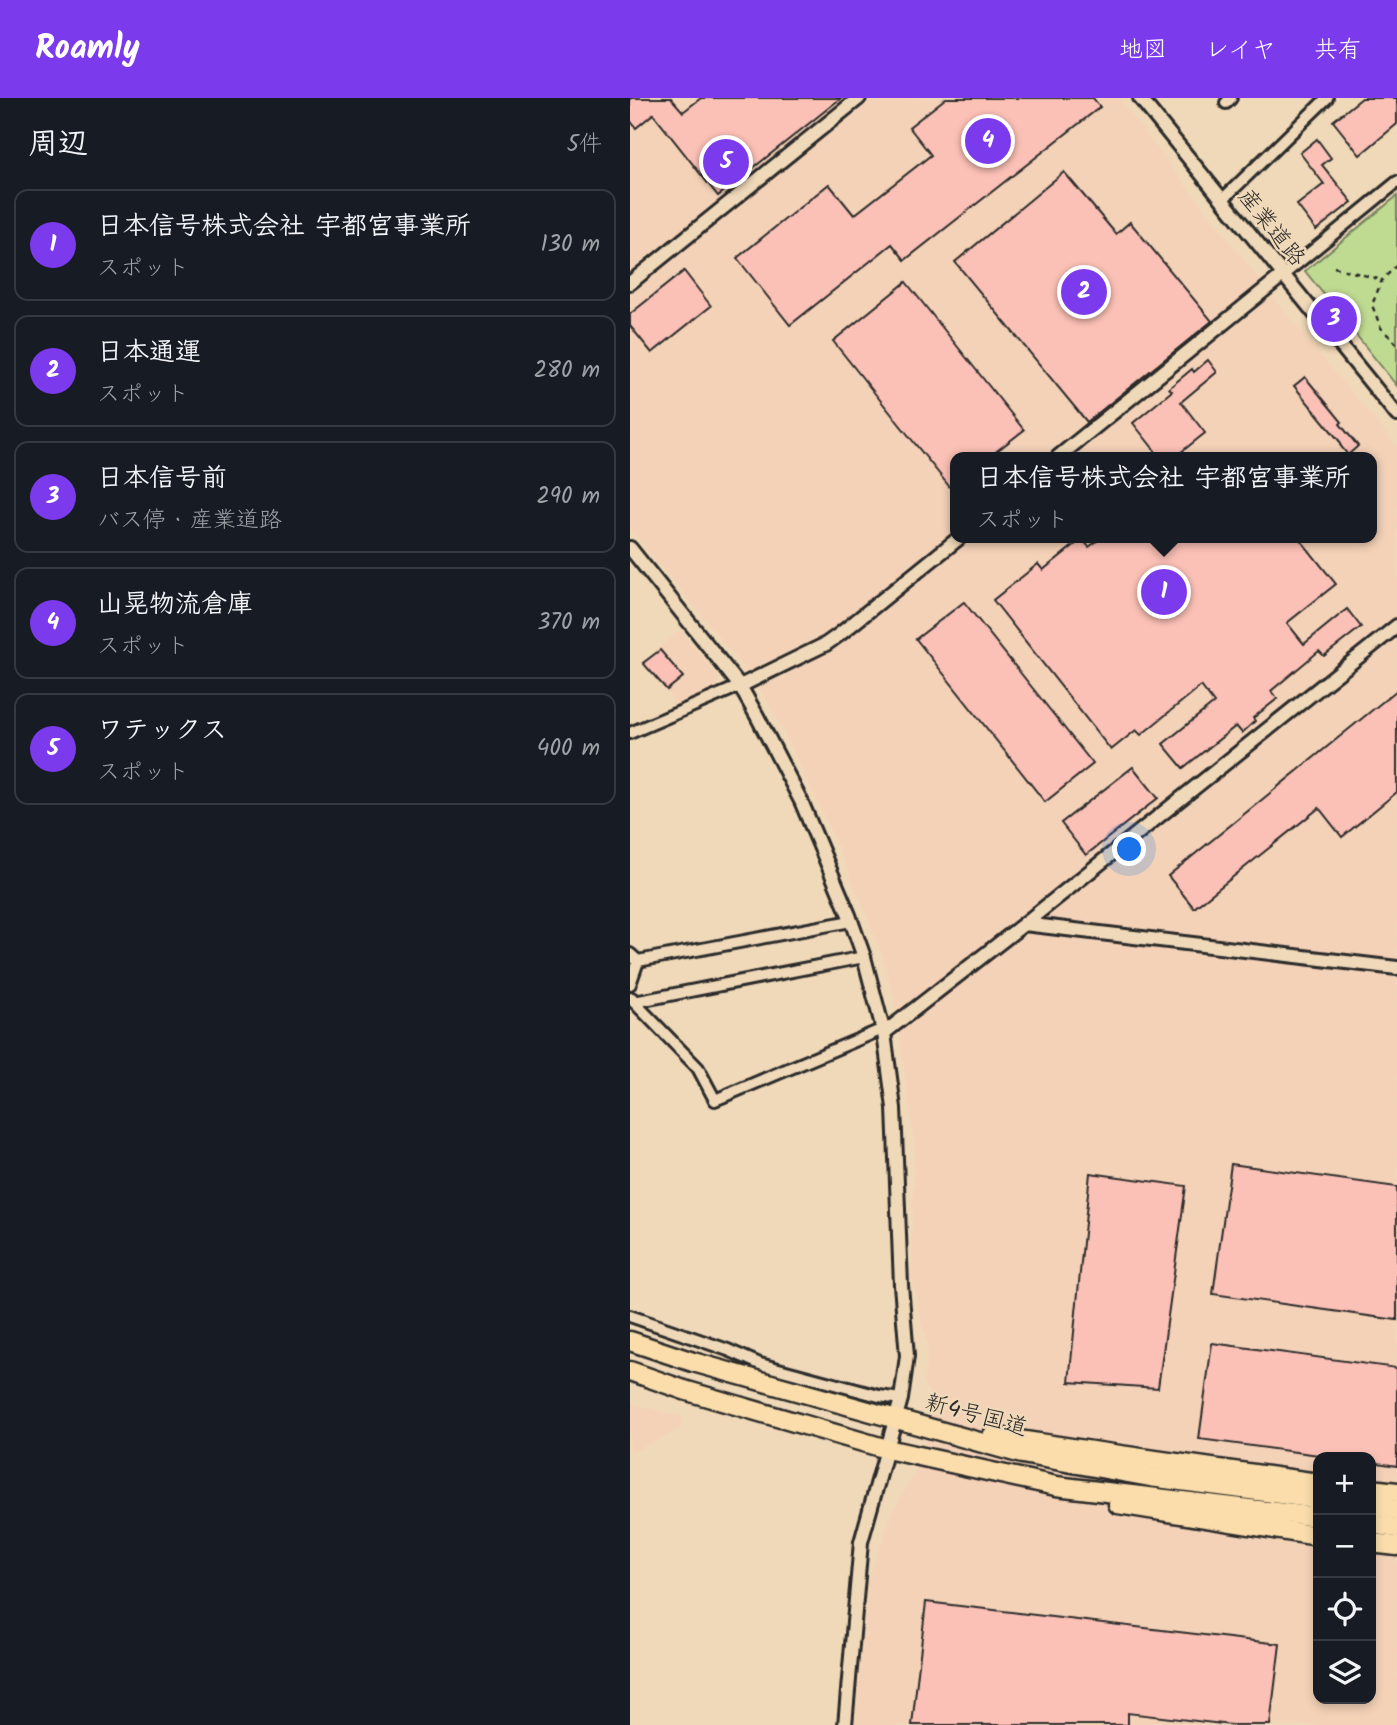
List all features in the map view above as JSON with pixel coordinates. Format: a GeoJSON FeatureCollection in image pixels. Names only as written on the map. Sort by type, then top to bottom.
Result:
{"type":"FeatureCollection","features":[{"type":"Feature","properties":{"kind":"highway","name":"新4号国道"},"geometry":{"type":"LineString","coordinates":[[630,1341],[693,1362],[1022,1454],[1150,1477],[1313,1498]]}},
{"type":"Feature","properties":{"kind":"highway"},"geometry":{"type":"LineString","coordinates":[[630,1371],[684,1391],[887,1450],[1056,1486],[1313,1516]]}},
{"type":"Feature","properties":{"kind":"highway"},"geometry":{"type":"LineString","coordinates":[[933,1429],[1313,1482]]}},
{"type":"Feature","properties":{"kind":"highway"},"geometry":{"type":"LineString","coordinates":[[1056,1486],[1090,1500],[1313,1535]]}},
{"type":"Feature","properties":{"kind":"highway"},"geometry":{"type":"LineString","coordinates":[[1376,1490],[1397,1492]]}},
{"type":"Feature","properties":{"kind":"highway"},"geometry":{"type":"LineString","coordinates":[[1376,1507],[1397,1510]]}},
{"type":"Feature","properties":{"kind":"highway"},"geometry":{"type":"LineString","coordinates":[[1376,1525],[1397,1528]]}},
{"type":"Feature","properties":{"kind":"highway"},"geometry":{"type":"LineString","coordinates":[[1376,1544],[1397,1546]]}},
{"type":"Feature","properties":{"kind":"street"},"geometry":{"type":"LineString","coordinates":[[630,283],[859,98]]}},
{"type":"Feature","properties":{"kind":"street","name":"産業道路"},"geometry":{"type":"LineString","coordinates":[[1140,98],[1397,415]]}},
{"type":"Feature","properties":{"kind":"street"},"geometry":{"type":"LineString","coordinates":[[1223,200],[1327,98]]}},
{"type":"Feature","properties":{"kind":"street"},"geometry":{"type":"LineString","coordinates":[[1064,452],[1397,182]]}},
{"type":"Feature","properties":{"kind":"street"},"geometry":{"type":"LineString","coordinates":[[630,733],[740,686],[826,644],[953,543]]}},
{"type":"Feature","properties":{"kind":"street"},"geometry":{"type":"LineString","coordinates":[[630,548],[740,686],[757,716],[801,801],[851,921],[864,957],[883,1031],[894,1108],[901,1285],[907,1356],[901,1399],[861,1542],[845,1725]]}},
{"type":"Feature","properties":{"kind":"street"},"geometry":{"type":"LineString","coordinates":[[632,999],[698,1068],[715,1100],[883,1031],[1024,924],[1397,626]]}},
{"type":"Feature","properties":{"kind":"street"},"geometry":{"type":"LineString","coordinates":[[630,984],[634,958],[851,921]]}},
{"type":"Feature","properties":{"kind":"street"},"geometry":{"type":"LineString","coordinates":[[1024,924],[1397,968]]}},
{"type":"Feature","properties":{"kind":"street"},"geometry":{"type":"LineString","coordinates":[[632,999],[864,957]]}},
{"type":"Feature","properties":{"kind":"street"},"geometry":{"type":"LineString","coordinates":[[630,1316],[760,1364],[879,1396],[901,1399]]}},
{"type":"Feature","properties":{"kind":"path"},"geometry":{"type":"LineString","coordinates":[[1397,265],[1382,281],[1372,305],[1381,328],[1397,344]]}},
{"type":"Feature","properties":{"kind":"path"},"geometry":{"type":"LineString","coordinates":[[1334,267],[1382,281]]}},
{"type":"Feature","properties":{"kind":"shaded area"},"geometry":{"type":"Polygon","coordinates":[[[630,98],[1122,98],[1120,100],[1283,310],[1397,447],[1397,1725],[855,1725],[868,1578],[894,1509],[919,1466],[934,1402],[924,1382],[928,1348],[911,1276],[914,1142],[896,1009],[885,964],[833,836],[782,728],[759,688],[630,529],[630,98]]]}},
{"type":"Feature","properties":{"kind":"shaded area"},"geometry":{"type":"Polygon","coordinates":[[[680,630],[720,680],[714,691],[678,706],[641,663],[680,630]]]}},
{"type":"Feature","properties":{"kind":"shaded area"},"geometry":{"type":"Polygon","coordinates":[[[630,1403],[682,1417],[681,1429],[630,1453],[630,1403]]]}},
{"type":"Feature","properties":{"kind":"green space"},"geometry":{"type":"Polygon","coordinates":[[[1397,196],[1397,386],[1305,271],[1397,196]]]}},
{"type":"Feature","properties":{"kind":"building"},"geometry":{"type":"Polygon","coordinates":[[[630,98],[671,98],[683,112],[701,98],[841,98],[718,196],[653,114],[636,128],[630,120],[630,98]]]}},
{"type":"Feature","properties":{"kind":"building"},"geometry":{"type":"Polygon","coordinates":[[[946,98],[1093,98],[1100,107],[905,260],[892,244],[790,325],[737,258],[829,184],[854,215],[931,155],[909,127],[946,98]]]}},
{"type":"Feature","properties":{"kind":"building"},"geometry":{"type":"Polygon","coordinates":[[[1362,98],[1397,98],[1397,124],[1360,155],[1333,121],[1362,98]]]}},
{"type":"Feature","properties":{"kind":"building"},"geometry":{"type":"Polygon","coordinates":[[[1317,139],[1331,158],[1322,165],[1352,202],[1316,230],[1297,205],[1324,184],[1300,153],[1317,139]]]}},
{"type":"Feature","properties":{"kind":"building"},"geometry":{"type":"Polygon","coordinates":[[[1064,172],[1116,234],[1130,222],[1212,321],[1087,422],[955,262],[1064,172]]]}},
{"type":"Feature","properties":{"kind":"building"},"geometry":{"type":"Polygon","coordinates":[[[684,271],[711,306],[652,353],[630,326],[630,314],[684,271]]]}},
{"type":"Feature","properties":{"kind":"building"},"geometry":{"type":"Polygon","coordinates":[[[906,282],[1024,430],[995,452],[950,452],[950,487],[833,341],[906,282]]]}},
{"type":"Feature","properties":{"kind":"building"},"geometry":{"type":"Polygon","coordinates":[[[1208,360],[1217,372],[1181,402],[1205,433],[1181,452],[1156,452],[1133,423],[1172,391],[1169,388],[1192,369],[1194,372],[1208,360]]]}},
{"type":"Feature","properties":{"kind":"building"},"geometry":{"type":"Polygon","coordinates":[[[1305,377],[1358,446],[1351,452],[1346,452],[1294,386],[1305,377]]]}},
{"type":"Feature","properties":{"kind":"building"},"geometry":{"type":"Polygon","coordinates":[[[1077,543],[1086,543],[1089,547],[1094,543],[1303,543],[1336,584],[1287,623],[1304,644],[1347,609],[1361,627],[1324,656],[1319,651],[1271,691],[1277,699],[1253,718],[1255,721],[1242,733],[1236,726],[1183,768],[1163,744],[1214,703],[1201,686],[1141,735],[1136,730],[1111,750],[993,600],[1038,564],[1043,570],[1077,543]]]}},
{"type":"Feature","properties":{"kind":"building"},"geometry":{"type":"Polygon","coordinates":[[[964,602],[1093,764],[1045,802],[916,639],[964,602]]]}},
{"type":"Feature","properties":{"kind":"building"},"geometry":{"type":"Polygon","coordinates":[[[660,650],[683,677],[667,690],[643,663],[660,650]]]}},
{"type":"Feature","properties":{"kind":"building"},"geometry":{"type":"Polygon","coordinates":[[[1397,690],[1397,792],[1342,837],[1319,808],[1194,908],[1168,876],[1397,690]]]}},
{"type":"Feature","properties":{"kind":"building"},"geometry":{"type":"Polygon","coordinates":[[[1133,767],[1158,798],[1086,855],[1061,823],[1133,767]]]}},
{"type":"Feature","properties":{"kind":"building"},"geometry":{"type":"Polygon","coordinates":[[[1231,1164],[1397,1187],[1397,1320],[1213,1294],[1231,1164]]]}},
{"type":"Feature","properties":{"kind":"building"},"geometry":{"type":"Polygon","coordinates":[[[1090,1173],[1186,1186],[1158,1388],[1069,1382],[1090,1173]]]}},
{"type":"Feature","properties":{"kind":"building"},"geometry":{"type":"Polygon","coordinates":[[[1212,1343],[1397,1368],[1397,1466],[1376,1463],[1376,1452],[1313,1452],[1313,1454],[1199,1439],[1212,1343]]]}},
{"type":"Feature","properties":{"kind":"building"},"geometry":{"type":"Polygon","coordinates":[[[926,1602],[1280,1644],[1270,1725],[1231,1725],[1128,1713],[1128,1725],[912,1725],[926,1602]]]}},
{"type":"Feature","properties":{"kind":"place","name":"山晃物流倉庫"},"geometry":{"type":"Point","coordinates":[988,141]}},
{"type":"Feature","properties":{"kind":"place","name":"ワテックス"},"geometry":{"type":"Point","coordinates":[726,162]}},
{"type":"Feature","properties":{"kind":"place","name":"日本通運"},"geometry":{"type":"Point","coordinates":[1084,292]}},
{"type":"Feature","properties":{"kind":"place","name":"日本信号前"},"geometry":{"type":"Point","coordinates":[1334,319]}},
{"type":"Feature","properties":{"kind":"place","name":"日本信号株式会社 宇都宮事業所"},"geometry":{"type":"Point","coordinates":[1164,592]}}]}
